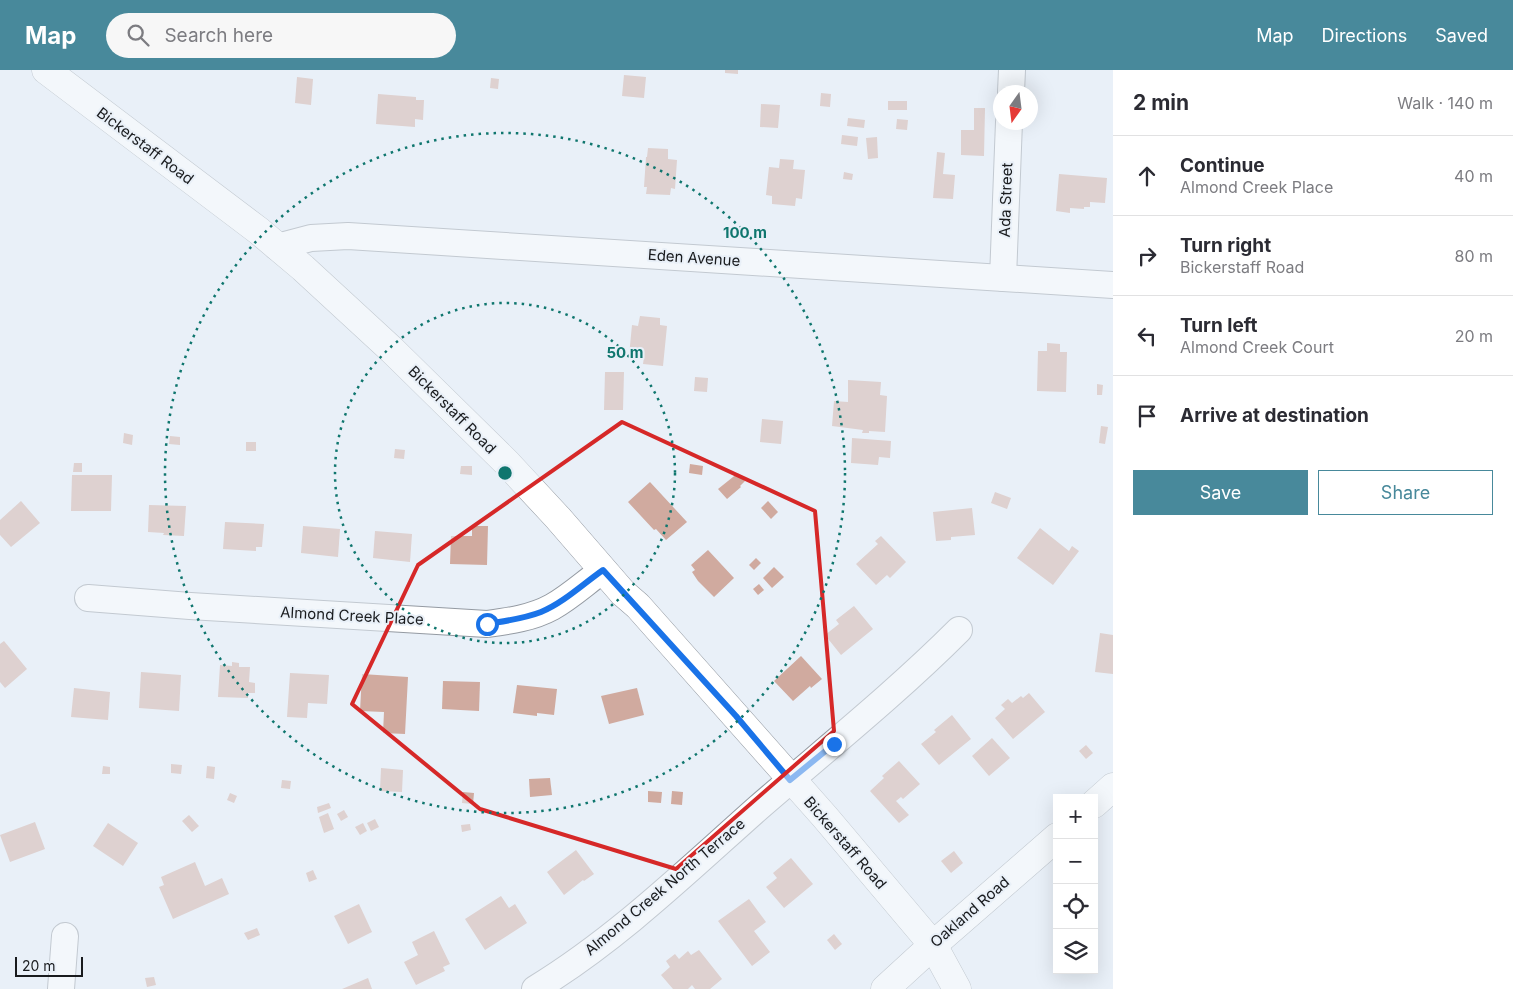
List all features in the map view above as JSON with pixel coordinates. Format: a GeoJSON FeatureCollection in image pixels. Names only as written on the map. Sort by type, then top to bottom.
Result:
{"type":"FeatureCollection","features":[{"type":"Feature","properties":{"kind":"street","name":"Bickerstaff Road"},"geometry":{"type":"LineString","coordinates":[[46,70],[277,247],[392,350],[507,464],[736,716],[933,945],[957,989]]}},
{"type":"Feature","properties":{"kind":"street"},"geometry":{"type":"LineString","coordinates":[[1011,85],[1012,70]]}},
{"type":"Feature","properties":{"kind":"street","name":"Ada Street"},"geometry":{"type":"LineString","coordinates":[[1003,278],[1009,130]]}},
{"type":"Feature","properties":{"kind":"street","name":"Eden Avenue"},"geometry":{"type":"LineString","coordinates":[[277,247],[310,238],[348,236],[1113,285]]}},
{"type":"Feature","properties":{"kind":"street","name":"Almond Creek Place"},"geometry":{"type":"LineString","coordinates":[[88,598],[487,624],[516,620],[541,612],[553,606],[603,570]]}},
{"type":"Feature","properties":{"kind":"street","name":"Almond Creek North Terrace"},"geometry":{"type":"LineString","coordinates":[[536,989],[589,953],[646,908],[790,780],[834,744],[959,630]]}},
{"type":"Feature","properties":{"kind":"street"},"geometry":{"type":"LineString","coordinates":[[1098,800],[1113,787]]}},
{"type":"Feature","properties":{"kind":"street","name":"Oakland Road"},"geometry":{"type":"LineString","coordinates":[[885,989],[1055,839]]}},
{"type":"Feature","properties":{"kind":"street"},"geometry":{"type":"LineString","coordinates":[[61,989],[64,936]]}},
{"type":"Feature","properties":{"kind":"highlighted area"},"geometry":{"type":"Polygon","coordinates":[[[622,422],[815,511],[834,731],[676,869],[480,809],[352,704],[418,565],[622,422]]]}},
{"type":"Feature","properties":{"kind":"building"},"geometry":{"type":"Polygon","coordinates":[[[725,70],[738,70],[738,74],[725,73],[725,70]]]}},
{"type":"Feature","properties":{"kind":"building"},"geometry":{"type":"Polygon","coordinates":[[[624,75],[646,77],[644,98],[622,96],[624,75]]]}},
{"type":"Feature","properties":{"kind":"building"},"geometry":{"type":"Polygon","coordinates":[[[297,77],[313,79],[311,105],[295,103],[297,77]]]}},
{"type":"Feature","properties":{"kind":"building"},"geometry":{"type":"Polygon","coordinates":[[[491,78],[499,79],[498,89],[490,88],[491,78]]]}},
{"type":"Feature","properties":{"kind":"building"},"geometry":{"type":"Polygon","coordinates":[[[821,93],[831,94],[830,107],[820,106],[821,93]]]}},
{"type":"Feature","properties":{"kind":"building"},"geometry":{"type":"Polygon","coordinates":[[[378,94],[416,97],[416,100],[424,100],[423,120],[415,119],[415,127],[376,124],[378,94]]]}},
{"type":"Feature","properties":{"kind":"building"},"geometry":{"type":"Polygon","coordinates":[[[888,101],[907,101],[907,110],[888,110],[888,101]]]}},
{"type":"Feature","properties":{"kind":"building"},"geometry":{"type":"Polygon","coordinates":[[[761,104],[780,105],[778,128],[760,127],[761,104]]]}},
{"type":"Feature","properties":{"kind":"building"},"geometry":{"type":"Polygon","coordinates":[[[974,108],[985,108],[984,156],[961,155],[961,130],[974,130],[974,108]]]}},
{"type":"Feature","properties":{"kind":"building"},"geometry":{"type":"Polygon","coordinates":[[[848,118],[865,120],[864,128],[847,126],[848,118]]]}},
{"type":"Feature","properties":{"kind":"building"},"geometry":{"type":"Polygon","coordinates":[[[897,119],[908,120],[907,130],[896,129],[897,119]]]}},
{"type":"Feature","properties":{"kind":"building"},"geometry":{"type":"Polygon","coordinates":[[[842,135],[858,137],[857,146],[841,144],[842,135]]]}},
{"type":"Feature","properties":{"kind":"building"},"geometry":{"type":"Polygon","coordinates":[[[877,137],[878,158],[868,159],[866,138],[877,137]]]}},
{"type":"Feature","properties":{"kind":"building"},"geometry":{"type":"Polygon","coordinates":[[[648,148],[668,149],[668,159],[677,160],[675,189],[671,188],[670,195],[646,194],[647,187],[644,187],[648,148]]]}},
{"type":"Feature","properties":{"kind":"building"},"geometry":{"type":"Polygon","coordinates":[[[937,152],[945,153],[943,174],[955,175],[953,199],[933,198],[937,152]]]}},
{"type":"Feature","properties":{"kind":"building"},"geometry":{"type":"Polygon","coordinates":[[[780,159],[794,160],[793,169],[805,170],[802,199],[796,198],[795,206],[772,204],[772,196],[766,195],[769,167],[779,168],[780,159]]]}},
{"type":"Feature","properties":{"kind":"building"},"geometry":{"type":"Polygon","coordinates":[[[844,172],[853,174],[852,180],[843,179],[844,172]]]}},
{"type":"Feature","properties":{"kind":"building"},"geometry":{"type":"Polygon","coordinates":[[[1059,174],[1107,178],[1105,203],[1090,202],[1090,207],[1084,207],[1084,209],[1070,208],[1070,213],[1056,211],[1059,174]]]}},
{"type":"Feature","properties":{"kind":"building"},"geometry":{"type":"Polygon","coordinates":[[[640,316],[660,318],[660,325],[667,326],[663,366],[643,364],[644,357],[629,356],[632,325],[638,326],[640,316]]]}},
{"type":"Feature","properties":{"kind":"building"},"geometry":{"type":"Polygon","coordinates":[[[1047,343],[1060,344],[1060,352],[1067,352],[1066,392],[1037,391],[1038,351],[1047,351],[1047,343]]]}},
{"type":"Feature","properties":{"kind":"building"},"geometry":{"type":"Polygon","coordinates":[[[605,372],[624,372],[623,410],[604,410],[605,372]]]}},
{"type":"Feature","properties":{"kind":"building"},"geometry":{"type":"Polygon","coordinates":[[[695,377],[708,378],[707,392],[694,391],[695,377]]]}},
{"type":"Feature","properties":{"kind":"building"},"geometry":{"type":"Polygon","coordinates":[[[848,380],[881,382],[880,395],[887,396],[885,432],[869,431],[869,433],[862,433],[863,430],[832,426],[834,401],[848,402],[848,380]]]}},
{"type":"Feature","properties":{"kind":"building"},"geometry":{"type":"Polygon","coordinates":[[[1097,384],[1103,385],[1102,395],[1097,395],[1097,384]]]}},
{"type":"Feature","properties":{"kind":"building"},"geometry":{"type":"Polygon","coordinates":[[[762,419],[783,421],[781,444],[760,442],[762,419]]]}},
{"type":"Feature","properties":{"kind":"building"},"geometry":{"type":"Polygon","coordinates":[[[1101,426],[1108,427],[1105,444],[1099,443],[1101,426]]]}},
{"type":"Feature","properties":{"kind":"building"},"geometry":{"type":"Polygon","coordinates":[[[124,433],[133,435],[132,445],[123,443],[124,433]]]}},
{"type":"Feature","properties":{"kind":"building"},"geometry":{"type":"Polygon","coordinates":[[[170,436],[180,437],[180,445],[169,444],[170,436]]]}},
{"type":"Feature","properties":{"kind":"building"},"geometry":{"type":"Polygon","coordinates":[[[852,438],[891,441],[890,458],[879,457],[878,465],[851,463],[852,438]]]}},
{"type":"Feature","properties":{"kind":"building"},"geometry":{"type":"Polygon","coordinates":[[[246,442],[256,442],[256,451],[246,451],[246,442]]]}},
{"type":"Feature","properties":{"kind":"building"},"geometry":{"type":"Polygon","coordinates":[[[395,449],[405,450],[404,459],[394,458],[395,449]]]}},
{"type":"Feature","properties":{"kind":"building"},"geometry":{"type":"Polygon","coordinates":[[[74,463],[82,463],[82,472],[73,472],[74,463]]]}},
{"type":"Feature","properties":{"kind":"building"},"geometry":{"type":"Polygon","coordinates":[[[690,464],[703,466],[702,475],[689,473],[690,464]]]}},
{"type":"Feature","properties":{"kind":"building"},"geometry":{"type":"Polygon","coordinates":[[[461,466],[472,466],[472,475],[460,474],[461,466]]]}},
{"type":"Feature","properties":{"kind":"building"},"geometry":{"type":"Polygon","coordinates":[[[738,473],[745,481],[727,499],[718,489],[738,473]]]}},
{"type":"Feature","properties":{"kind":"building"},"geometry":{"type":"Polygon","coordinates":[[[72,475],[112,475],[111,511],[71,511],[72,475]]]}},
{"type":"Feature","properties":{"kind":"building"},"geometry":{"type":"Polygon","coordinates":[[[650,482],[687,522],[666,540],[628,502],[650,482]]]}},
{"type":"Feature","properties":{"kind":"building"},"geometry":{"type":"Polygon","coordinates":[[[995,492],[1011,498],[1007,509],[991,503],[995,492]]]}},
{"type":"Feature","properties":{"kind":"building"},"geometry":{"type":"Polygon","coordinates":[[[21,501],[40,523],[11,547],[0,535],[0,520],[21,501]]]}},
{"type":"Feature","properties":{"kind":"building"},"geometry":{"type":"Polygon","coordinates":[[[768,501],[778,512],[771,519],[761,508],[768,501]]]}},
{"type":"Feature","properties":{"kind":"building"},"geometry":{"type":"Polygon","coordinates":[[[149,505],[186,506],[184,536],[148,532],[149,505]]]}},
{"type":"Feature","properties":{"kind":"building"},"geometry":{"type":"Polygon","coordinates":[[[972,508],[975,535],[951,537],[951,540],[936,541],[933,512],[972,508]]]}},
{"type":"Feature","properties":{"kind":"building"},"geometry":{"type":"Polygon","coordinates":[[[225,522],[264,524],[262,547],[256,547],[256,551],[223,549],[225,522]]]}},
{"type":"Feature","properties":{"kind":"building"},"geometry":{"type":"Polygon","coordinates":[[[303,526],[340,529],[338,557],[301,553],[303,526]]]}},
{"type":"Feature","properties":{"kind":"building"},"geometry":{"type":"Polygon","coordinates":[[[472,526],[488,526],[487,565],[450,564],[451,536],[472,536],[472,526]]]}},
{"type":"Feature","properties":{"kind":"building"},"geometry":{"type":"Polygon","coordinates":[[[1040,528],[1069,551],[1072,546],[1079,551],[1053,585],[1017,558],[1040,528]]]}},
{"type":"Feature","properties":{"kind":"building"},"geometry":{"type":"Polygon","coordinates":[[[375,531],[412,534],[410,562],[373,558],[375,531]]]}},
{"type":"Feature","properties":{"kind":"building"},"geometry":{"type":"Polygon","coordinates":[[[881,536],[906,562],[890,578],[887,575],[876,585],[856,564],[878,544],[875,541],[881,536]]]}},
{"type":"Feature","properties":{"kind":"building"},"geometry":{"type":"Polygon","coordinates":[[[708,550],[734,578],[714,597],[698,581],[692,572],[695,570],[691,565],[708,550]]]}},
{"type":"Feature","properties":{"kind":"building"},"geometry":{"type":"Polygon","coordinates":[[[756,558],[761,563],[754,570],[749,565],[756,558]]]}},
{"type":"Feature","properties":{"kind":"building"},"geometry":{"type":"Polygon","coordinates":[[[774,567],[784,577],[772,588],[763,578],[774,567]]]}},
{"type":"Feature","properties":{"kind":"building"},"geometry":{"type":"Polygon","coordinates":[[[759,584],[764,590],[758,595],[753,589],[759,584]]]}},
{"type":"Feature","properties":{"kind":"building"},"geometry":{"type":"Polygon","coordinates":[[[854,606],[873,629],[841,655],[825,635],[839,624],[836,620],[854,606]]]}},
{"type":"Feature","properties":{"kind":"building"},"geometry":{"type":"Polygon","coordinates":[[[1100,633],[1113,635],[1113,674],[1095,672],[1100,633]]]}},
{"type":"Feature","properties":{"kind":"building"},"geometry":{"type":"Polygon","coordinates":[[[4,641],[27,669],[5,688],[0,682],[0,644],[4,641]]]}},
{"type":"Feature","properties":{"kind":"building"},"geometry":{"type":"Polygon","coordinates":[[[801,656],[822,679],[811,688],[810,686],[793,701],[774,681],[801,656]]]}},
{"type":"Feature","properties":{"kind":"building"},"geometry":{"type":"Polygon","coordinates":[[[232,662],[239,663],[239,667],[250,667],[249,682],[255,683],[255,693],[248,693],[248,698],[218,697],[220,665],[232,666],[232,662]]]}},
{"type":"Feature","properties":{"kind":"building"},"geometry":{"type":"Polygon","coordinates":[[[141,672],[181,675],[179,711],[139,708],[141,672]]]}},
{"type":"Feature","properties":{"kind":"building"},"geometry":{"type":"Polygon","coordinates":[[[290,673],[329,675],[327,704],[308,703],[307,718],[287,717],[290,673]]]}},
{"type":"Feature","properties":{"kind":"building"},"geometry":{"type":"Polygon","coordinates":[[[362,674],[408,677],[405,734],[383,733],[384,712],[360,711],[362,674]]]}},
{"type":"Feature","properties":{"kind":"building"},"geometry":{"type":"Polygon","coordinates":[[[443,681],[480,682],[479,711],[442,709],[443,681]]]}},
{"type":"Feature","properties":{"kind":"building"},"geometry":{"type":"Polygon","coordinates":[[[517,685],[557,689],[554,715],[537,713],[537,716],[513,713],[517,685]]]}},
{"type":"Feature","properties":{"kind":"building"},"geometry":{"type":"Polygon","coordinates":[[[74,688],[110,692],[108,720],[71,717],[74,688]]]}},
{"type":"Feature","properties":{"kind":"building"},"geometry":{"type":"Polygon","coordinates":[[[637,688],[644,715],[609,724],[601,696],[637,688]]]}},
{"type":"Feature","properties":{"kind":"building"},"geometry":{"type":"Polygon","coordinates":[[[1029,693],[1045,712],[1013,739],[995,718],[1005,709],[1001,705],[1008,699],[1012,703],[1029,693]]]}},
{"type":"Feature","properties":{"kind":"building"},"geometry":{"type":"Polygon","coordinates":[[[952,715],[971,739],[939,765],[921,744],[952,715]]]}},
{"type":"Feature","properties":{"kind":"building"},"geometry":{"type":"Polygon","coordinates":[[[992,738],[1010,758],[989,776],[972,756],[992,738]]]}},
{"type":"Feature","properties":{"kind":"building"},"geometry":{"type":"Polygon","coordinates":[[[1086,745],[1093,753],[1086,759],[1079,751],[1086,745]]]}},
{"type":"Feature","properties":{"kind":"building"},"geometry":{"type":"Polygon","coordinates":[[[899,761],[920,784],[903,799],[901,797],[896,801],[909,815],[899,823],[870,791],[884,778],[882,776],[899,761]]]}},
{"type":"Feature","properties":{"kind":"building"},"geometry":{"type":"Polygon","coordinates":[[[171,764],[182,765],[181,774],[171,773],[171,764]]]}},
{"type":"Feature","properties":{"kind":"building"},"geometry":{"type":"Polygon","coordinates":[[[103,766],[110,767],[110,774],[102,774],[103,766]]]}},
{"type":"Feature","properties":{"kind":"building"},"geometry":{"type":"Polygon","coordinates":[[[207,766],[215,767],[214,779],[206,778],[207,766]]]}},
{"type":"Feature","properties":{"kind":"building"},"geometry":{"type":"Polygon","coordinates":[[[381,768],[403,770],[402,792],[380,791],[381,768]]]}},
{"type":"Feature","properties":{"kind":"building"},"geometry":{"type":"Polygon","coordinates":[[[550,778],[552,795],[530,797],[529,779],[550,778]]]}},
{"type":"Feature","properties":{"kind":"building"},"geometry":{"type":"Polygon","coordinates":[[[282,780],[291,781],[290,789],[281,788],[282,780]]]}},
{"type":"Feature","properties":{"kind":"building"},"geometry":{"type":"Polygon","coordinates":[[[648,791],[662,792],[661,803],[648,802],[648,791]]]}},
{"type":"Feature","properties":{"kind":"building"},"geometry":{"type":"Polygon","coordinates":[[[672,791],[683,792],[682,805],[671,804],[672,791]]]}},
{"type":"Feature","properties":{"kind":"building"},"geometry":{"type":"Polygon","coordinates":[[[463,792],[474,793],[473,804],[462,803],[463,792]]]}},
{"type":"Feature","properties":{"kind":"building"},"geometry":{"type":"Polygon","coordinates":[[[230,793],[237,796],[234,803],[227,800],[230,793]]]}},
{"type":"Feature","properties":{"kind":"building"},"geometry":{"type":"Polygon","coordinates":[[[329,803],[331,808],[318,813],[317,807],[329,803]]]}},
{"type":"Feature","properties":{"kind":"building"},"geometry":{"type":"Polygon","coordinates":[[[344,810],[348,817],[341,821],[337,814],[344,810]]]}},
{"type":"Feature","properties":{"kind":"building"},"geometry":{"type":"Polygon","coordinates":[[[328,813],[334,829],[324,833],[319,817],[328,813]]]}},
{"type":"Feature","properties":{"kind":"building"},"geometry":{"type":"Polygon","coordinates":[[[189,815],[199,826],[192,832],[182,821],[189,815]]]}},
{"type":"Feature","properties":{"kind":"building"},"geometry":{"type":"Polygon","coordinates":[[[375,819],[379,827],[371,831],[367,823],[375,819]]]}},
{"type":"Feature","properties":{"kind":"building"},"geometry":{"type":"Polygon","coordinates":[[[35,822],[45,849],[10,862],[0,835],[35,822]]]}},
{"type":"Feature","properties":{"kind":"building"},"geometry":{"type":"Polygon","coordinates":[[[108,823],[138,843],[123,866],[93,846],[108,823]]]}},
{"type":"Feature","properties":{"kind":"building"},"geometry":{"type":"Polygon","coordinates":[[[363,823],[367,831],[360,835],[355,827],[363,823]]]}},
{"type":"Feature","properties":{"kind":"building"},"geometry":{"type":"Polygon","coordinates":[[[470,824],[471,830],[462,832],[461,825],[470,824]]]}},
{"type":"Feature","properties":{"kind":"building"},"geometry":{"type":"Polygon","coordinates":[[[576,850],[594,874],[564,895],[547,872],[576,850]]]}},
{"type":"Feature","properties":{"kind":"building"},"geometry":{"type":"Polygon","coordinates":[[[954,851],[963,863],[951,873],[941,861],[954,851]]]}},
{"type":"Feature","properties":{"kind":"building"},"geometry":{"type":"Polygon","coordinates":[[[791,858],[813,884],[784,908],[766,887],[777,878],[773,873],[791,858]]]}},
{"type":"Feature","properties":{"kind":"building"},"geometry":{"type":"Polygon","coordinates":[[[195,862],[205,886],[222,878],[229,894],[173,919],[159,887],[164,885],[161,877],[195,862]]]}},
{"type":"Feature","properties":{"kind":"building"},"geometry":{"type":"Polygon","coordinates":[[[313,870],[317,879],[309,882],[306,873],[313,870]]]}},
{"type":"Feature","properties":{"kind":"building"},"geometry":{"type":"Polygon","coordinates":[[[501,896],[509,908],[515,904],[527,923],[485,950],[465,919],[501,896]]]}},
{"type":"Feature","properties":{"kind":"building"},"geometry":{"type":"Polygon","coordinates":[[[749,899],[766,922],[754,931],[770,952],[752,966],[718,921],[749,899]]]}},
{"type":"Feature","properties":{"kind":"building"},"geometry":{"type":"Polygon","coordinates":[[[359,904],[372,932],[348,944],[334,916],[359,904]]]}},
{"type":"Feature","properties":{"kind":"building"},"geometry":{"type":"Polygon","coordinates":[[[257,928],[260,935],[248,940],[244,933],[257,928]]]}},
{"type":"Feature","properties":{"kind":"building"},"geometry":{"type":"Polygon","coordinates":[[[434,931],[450,964],[443,967],[445,971],[416,985],[404,962],[418,955],[412,942],[434,931]]]}},
{"type":"Feature","properties":{"kind":"building"},"geometry":{"type":"Polygon","coordinates":[[[834,934],[842,944],[835,950],[827,940],[834,934]]]}},
{"type":"Feature","properties":{"kind":"building"},"geometry":{"type":"Polygon","coordinates":[[[699,950],[722,979],[710,989],[695,989],[692,985],[688,989],[673,989],[661,975],[670,967],[666,961],[675,954],[679,959],[688,951],[691,955],[699,950]]]}},
{"type":"Feature","properties":{"kind":"building"},"geometry":{"type":"Polygon","coordinates":[[[154,977],[156,985],[147,987],[145,978],[154,977]]]}},
{"type":"Feature","properties":{"kind":"building"},"geometry":{"type":"Polygon","coordinates":[[[368,978],[372,989],[342,989],[368,978]]]}},
{"type":"Feature","properties":{"kind":"route"},"geometry":{"type":"LineString","coordinates":[[487,624],[516,620],[541,612],[553,606],[603,570],[623,593],[638,606],[736,716],[790,780],[834,744]]}}]}
